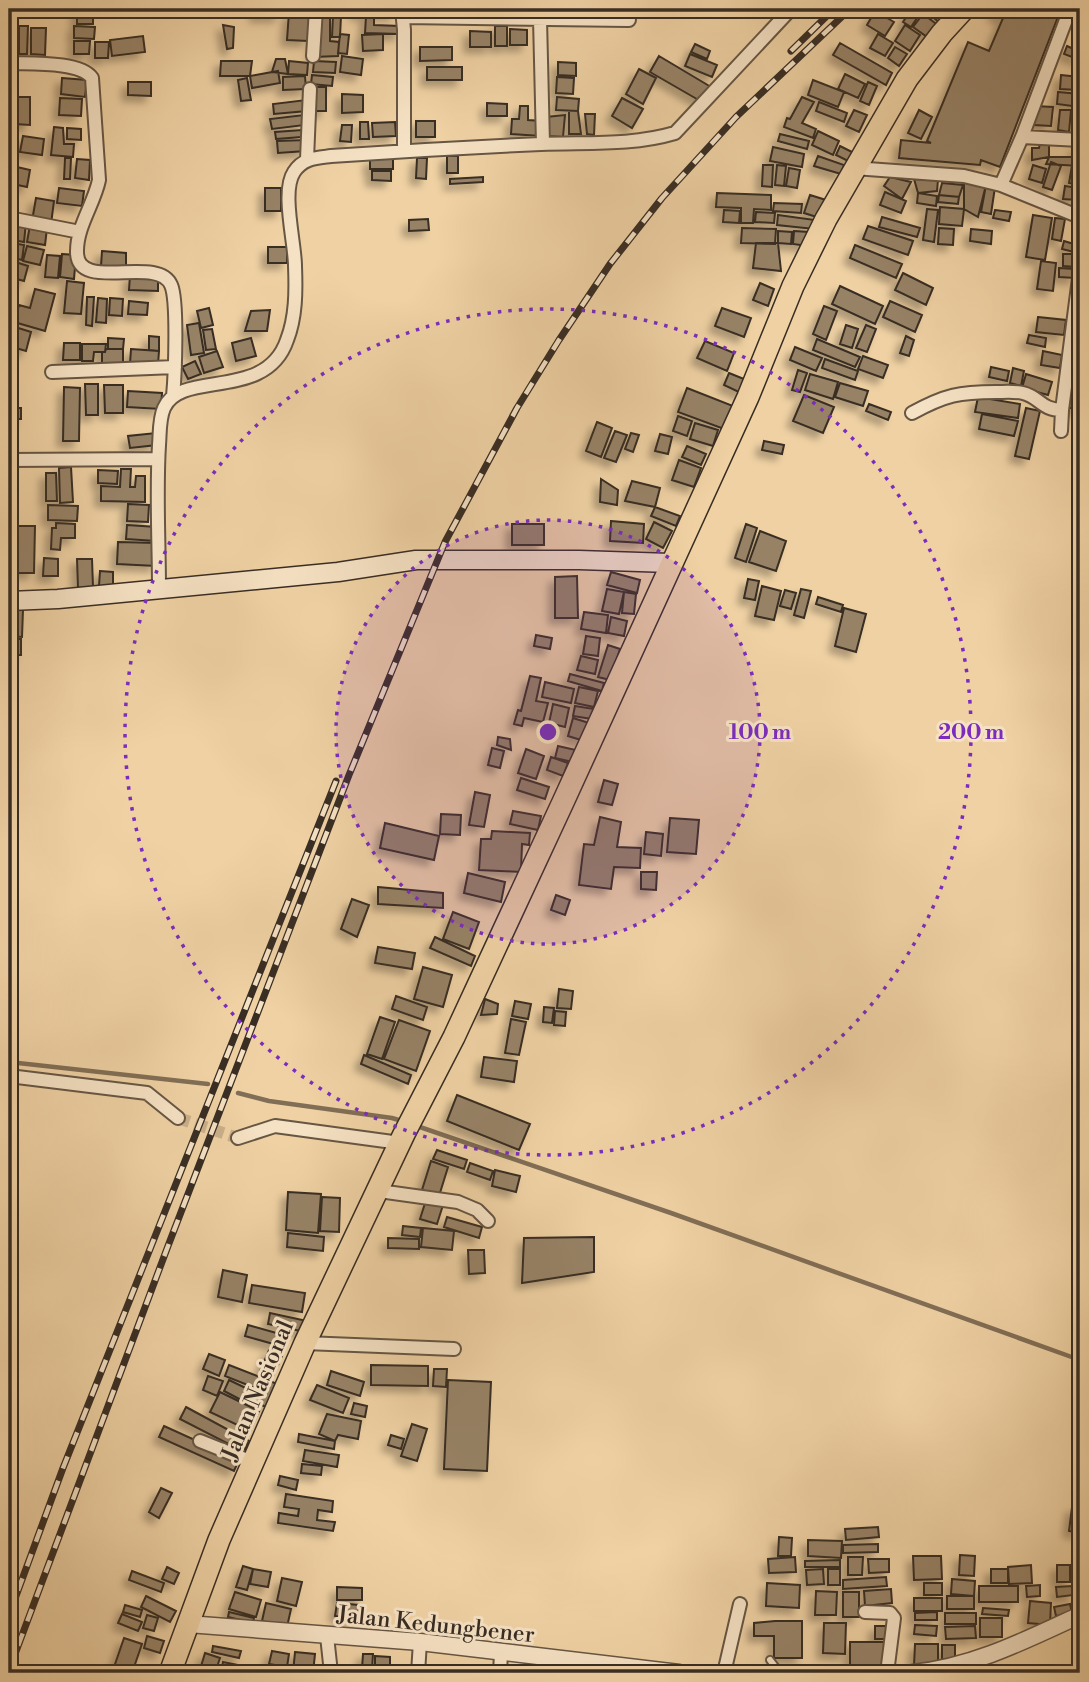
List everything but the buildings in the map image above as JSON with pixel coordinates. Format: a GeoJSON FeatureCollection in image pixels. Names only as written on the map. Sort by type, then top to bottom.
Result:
{"type":"FeatureCollection","features":[{"type":"Feature","properties":{"kind":"highway","name":"Jalan Nasional"},"geometry":{"type":"LineString","coordinates":[[170,1673],[219,1540],[305,1343],[460,1024],[558,813],[747,397],[793,286],[854,168],[907,79],[964,9]]}},
{"type":"Feature","properties":{"kind":"main road"},"geometry":{"type":"LineString","coordinates":[[9,601],[58,600],[338,572],[416,560],[670,563]]}},
{"type":"Feature","properties":{"kind":"street"},"geometry":{"type":"LineString","coordinates":[[313,56],[316,9]]}},
{"type":"Feature","properties":{"kind":"street"},"geometry":{"type":"LineString","coordinates":[[159,589],[158,460],[164,407],[173,396],[191,389],[258,375],[274,363],[287,343],[293,317],[295,265],[289,180],[295,170],[307,159],[404,151],[631,142],[675,133],[791,9]]}},
{"type":"Feature","properties":{"kind":"street"},"geometry":{"type":"LineString","coordinates":[[1001,185],[1070,9]]}},
{"type":"Feature","properties":{"kind":"street"},"geometry":{"type":"LineString","coordinates":[[404,151],[403,13],[629,20]]}},
{"type":"Feature","properties":{"kind":"street"},"geometry":{"type":"LineString","coordinates":[[540,19],[543,144]]}},
{"type":"Feature","properties":{"kind":"street"},"geometry":{"type":"LineString","coordinates":[[9,63],[82,69],[92,78],[100,180],[80,232],[76,254],[82,266],[88,270],[115,273],[158,272],[169,281],[173,293],[176,367],[173,396]]}},
{"type":"Feature","properties":{"kind":"street"},"geometry":{"type":"LineString","coordinates":[[307,159],[310,89]]}},
{"type":"Feature","properties":{"kind":"street"},"geometry":{"type":"LineString","coordinates":[[1022,137],[1080,140]]}},
{"type":"Feature","properties":{"kind":"street"},"geometry":{"type":"LineString","coordinates":[[854,168],[964,176],[1001,185],[1080,217]]}},
{"type":"Feature","properties":{"kind":"street"},"geometry":{"type":"LineString","coordinates":[[9,218],[80,232]]}},
{"type":"Feature","properties":{"kind":"street"},"geometry":{"type":"LineString","coordinates":[[1061,431],[1062,410],[1075,350],[1080,270]]}},
{"type":"Feature","properties":{"kind":"street"},"geometry":{"type":"LineString","coordinates":[[52,372],[176,367]]}},
{"type":"Feature","properties":{"kind":"street"},"geometry":{"type":"LineString","coordinates":[[912,413],[939,398],[963,392],[1022,392],[1034,397],[1050,410],[1062,410]]}},
{"type":"Feature","properties":{"kind":"street"},"geometry":{"type":"LineString","coordinates":[[9,460],[158,460]]}},
{"type":"Feature","properties":{"kind":"street"},"geometry":{"type":"LineString","coordinates":[[9,1076],[147,1093],[178,1118]]}},
{"type":"Feature","properties":{"kind":"street"},"geometry":{"type":"LineString","coordinates":[[238,1138],[275,1126],[402,1139]]}},
{"type":"Feature","properties":{"kind":"street"},"geometry":{"type":"LineString","coordinates":[[379,1191],[458,1202],[477,1210],[488,1221]]}},
{"type":"Feature","properties":{"kind":"street"},"geometry":{"type":"LineString","coordinates":[[305,1343],[453,1349]]}},
{"type":"Feature","properties":{"kind":"street"},"geometry":{"type":"LineString","coordinates":[[200,1441],[255,1462]]}},
{"type":"Feature","properties":{"kind":"street"},"geometry":{"type":"LineString","coordinates":[[724,1673],[740,1604]]}},
{"type":"Feature","properties":{"kind":"street"},"geometry":{"type":"LineString","coordinates":[[865,1612],[890,1613],[894,1618],[887,1673]]}},
{"type":"Feature","properties":{"kind":"street"},"geometry":{"type":"LineString","coordinates":[[913,1673],[942,1671],[976,1661],[1080,1615]]}},
{"type":"Feature","properties":{"kind":"street","name":"Jalan Kedungbener"},"geometry":{"type":"LineString","coordinates":[[188,1624],[420,1642],[638,1671],[680,1673]]}},
{"type":"Feature","properties":{"kind":"street"},"geometry":{"type":"LineString","coordinates":[[327,1636],[331,1673]]}},
{"type":"Feature","properties":{"kind":"street"},"geometry":{"type":"LineString","coordinates":[[418,1673],[420,1642]]}},
{"type":"Feature","properties":{"kind":"street"},"geometry":{"type":"LineString","coordinates":[[500,1673],[501,1653]]}},
{"type":"Feature","properties":{"kind":"lane"},"geometry":{"type":"LineString","coordinates":[[770,1660],[780,1673]]}},
{"type":"Feature","properties":{"kind":"waterway"},"geometry":{"type":"LineString","coordinates":[[9,1062],[208,1084]]}},
{"type":"Feature","properties":{"kind":"waterway"},"geometry":{"type":"LineString","coordinates":[[238,1093],[269,1101],[402,1121]]}},
{"type":"Feature","properties":{"kind":"waterway"},"geometry":{"type":"LineString","coordinates":[[414,1125],[671,1213],[1080,1360]]}},
{"type":"Feature","properties":{"kind":"tunnel"},"geometry":{"type":"LineString","coordinates":[[178,1118],[238,1138]]}},
{"type":"Feature","properties":{"kind":"railway"},"geometry":{"type":"LineString","coordinates":[[791,51],[834,9]]}},
{"type":"Feature","properties":{"kind":"railway"},"geometry":{"type":"LineString","coordinates":[[9,1670],[349,775],[445,542],[517,408],[610,264],[662,198],[736,117],[850,9]]}},
{"type":"Feature","properties":{"kind":"railway"},"geometry":{"type":"LineString","coordinates":[[9,1615],[63,1468],[336,781]]}}]}
